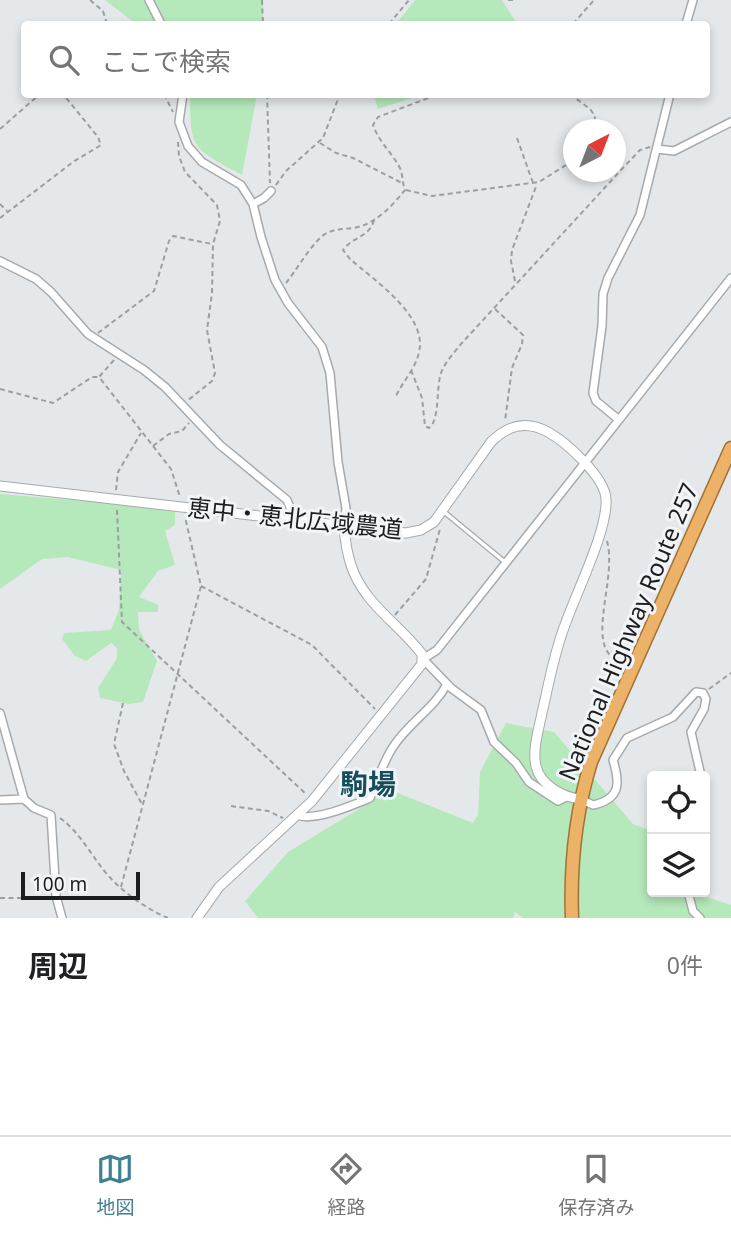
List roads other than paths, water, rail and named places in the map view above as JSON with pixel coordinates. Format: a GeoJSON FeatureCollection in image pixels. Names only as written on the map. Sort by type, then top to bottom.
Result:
{"type":"FeatureCollection","features":[{"type":"Feature","properties":{"kind":"highway","name":"National Highway Route 257"},"geometry":{"type":"LineString","coordinates":[[572,918],[573,844],[580,799],[591,762],[728,464],[731,448]]}},
{"type":"Feature","properties":{"kind":"street"},"geometry":{"type":"LineString","coordinates":[[149,0],[160,21]]}},
{"type":"Feature","properties":{"kind":"street"},"geometry":{"type":"LineString","coordinates":[[687,21],[693,0]]}},
{"type":"Feature","properties":{"kind":"street"},"geometry":{"type":"LineString","coordinates":[[183,98],[179,119],[188,146],[202,162],[241,185],[253,204],[279,289],[311,330],[327,360],[346,508],[344,527],[356,578],[370,600],[419,650],[423,659],[447,684],[481,710],[494,741],[516,763],[529,782],[558,801],[566,797]]}},
{"type":"Feature","properties":{"kind":"street"},"geometry":{"type":"LineString","coordinates":[[618,419],[596,401],[593,393],[602,326],[603,294],[608,278],[640,215],[669,98]]}},
{"type":"Feature","properties":{"kind":"street"},"geometry":{"type":"LineString","coordinates":[[657,149],[674,151],[731,122]]}},
{"type":"Feature","properties":{"kind":"street"},"geometry":{"type":"LineString","coordinates":[[253,204],[271,191]]}},
{"type":"Feature","properties":{"kind":"street"},"geometry":{"type":"LineString","coordinates":[[0,261],[36,279],[93,337],[165,387],[220,445],[287,500],[291,521]]}},
{"type":"Feature","properties":{"kind":"street"},"geometry":{"type":"LineString","coordinates":[[197,918],[219,887],[313,801],[422,664],[423,659],[437,649],[731,278]]}},
{"type":"Feature","properties":{"kind":"street","name":"恵中・恵北広域農道"},"geometry":{"type":"LineString","coordinates":[[0,486],[406,533],[421,530],[436,519],[491,442],[507,428],[521,425],[549,433],[585,464]]}},
{"type":"Feature","properties":{"kind":"street"},"geometry":{"type":"LineString","coordinates":[[585,464],[604,487],[606,498],[600,532],[553,661],[536,748],[536,765],[542,778],[566,797],[593,805],[608,800],[615,793],[617,785],[613,760],[627,738],[673,717],[696,692],[703,693],[706,699],[704,709],[691,732],[700,771]]}},
{"type":"Feature","properties":{"kind":"street"},"geometry":{"type":"LineString","coordinates":[[297,815],[305,818],[353,806],[370,798],[392,748],[412,723],[439,699],[447,684]]}},
{"type":"Feature","properties":{"kind":"street"},"geometry":{"type":"LineString","coordinates":[[0,713],[24,799],[34,808],[51,815],[57,897],[62,918]]}},
{"type":"Feature","properties":{"kind":"street"},"geometry":{"type":"LineString","coordinates":[[0,800],[24,799]]}},
{"type":"Feature","properties":{"kind":"street"},"geometry":{"type":"LineString","coordinates":[[689,897],[693,911],[700,918]]}},
{"type":"Feature","properties":{"kind":"lane"},"geometry":{"type":"LineString","coordinates":[[443,511],[506,563]]}},
{"type":"Feature","properties":{"kind":"district","name":"駒場"},"geometry":{"type":"Point","coordinates":[368,784]}}]}
